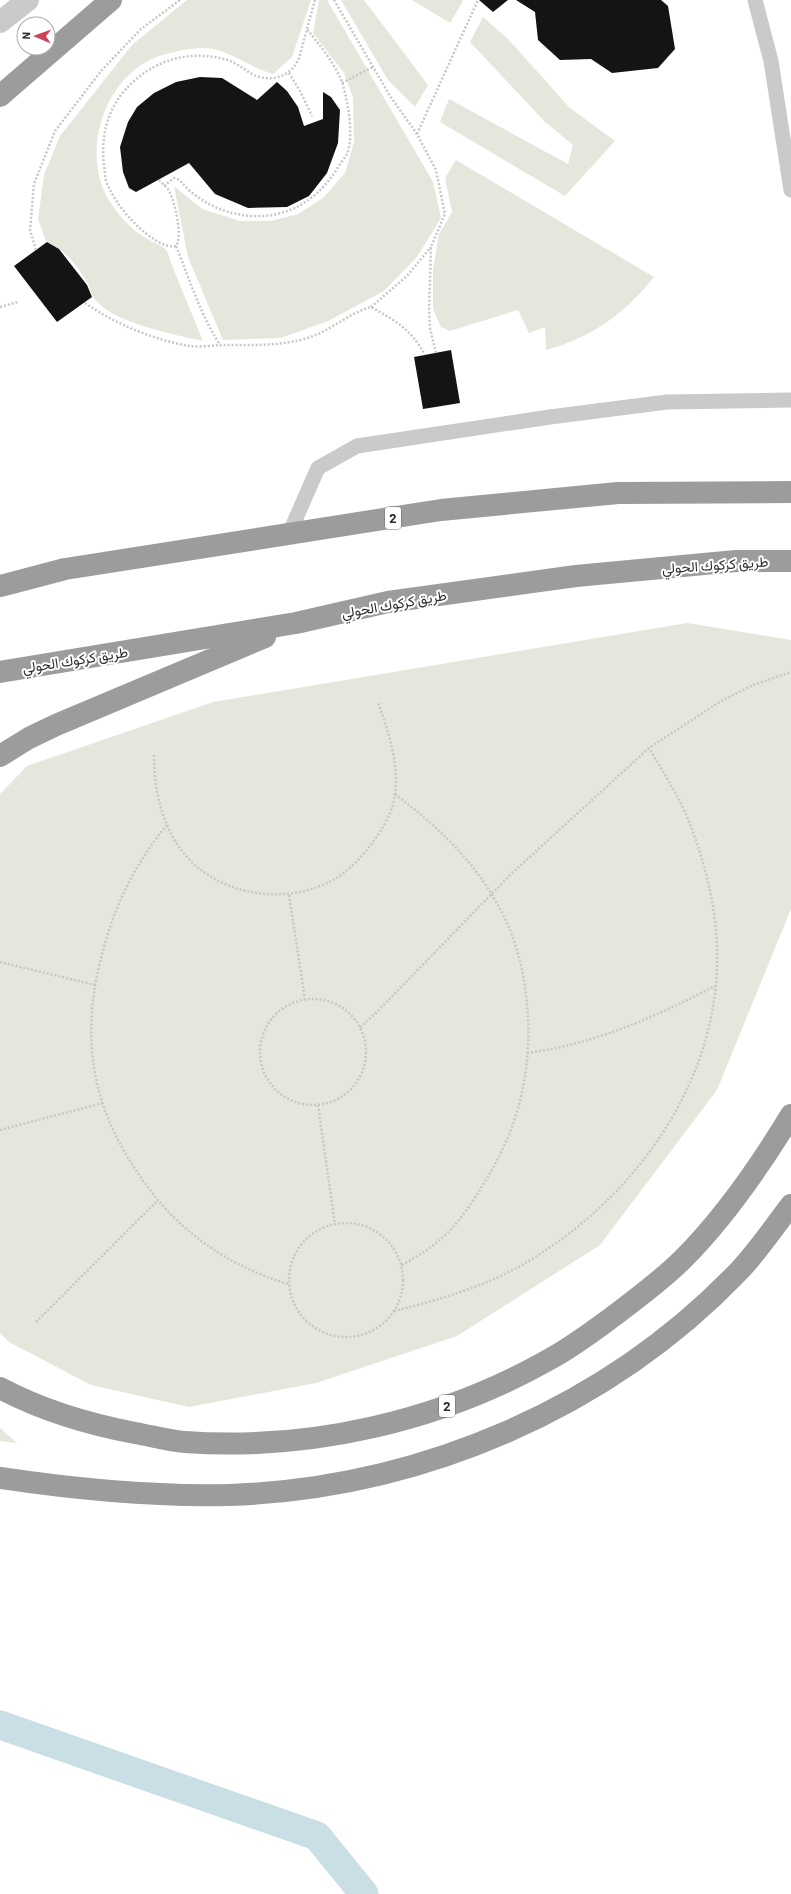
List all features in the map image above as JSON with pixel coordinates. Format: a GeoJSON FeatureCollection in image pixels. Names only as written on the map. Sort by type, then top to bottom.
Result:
{"type":"FeatureCollection","features":[{"type":"Feature","properties":{"kind":"highway"},"geometry":{"type":"LineString","coordinates":[[0,96],[111,0]]}},
{"type":"Feature","properties":{"kind":"highway","name":"2"},"geometry":{"type":"LineString","coordinates":[[0,586],[65,568],[440,510],[618,493],[791,492]]}},
{"type":"Feature","properties":{"kind":"highway","name":"طريق كركوك الحولي"},"geometry":{"type":"LineString","coordinates":[[0,672],[296,623],[388,602],[576,576],[736,561],[791,561]]}},
{"type":"Feature","properties":{"kind":"highway"},"geometry":{"type":"LineString","coordinates":[[0,756],[29,738],[56,725],[296,623]]}},
{"type":"Feature","properties":{"kind":"highway","name":"2"},"geometry":{"type":"LineString","coordinates":[[0,1388],[22,1400],[75,1420],[184,1442],[265,1444],[336,1435],[399,1420],[447,1406],[495,1387],[551,1359],[646,1292],[683,1259],[716,1222],[773,1145],[791,1115]]}},
{"type":"Feature","properties":{"kind":"highway"},"geometry":{"type":"LineString","coordinates":[[0,1478],[75,1488],[179,1495],[231,1494],[295,1490],[359,1480],[415,1466],[521,1426],[572,1401],[668,1337],[740,1270],[791,1205]]}},
{"type":"Feature","properties":{"kind":"street"},"geometry":{"type":"LineString","coordinates":[[0,22],[28,0]]}},
{"type":"Feature","properties":{"kind":"lane"},"geometry":{"type":"LineString","coordinates":[[756,0],[771,61],[791,190]]}},
{"type":"Feature","properties":{"kind":"lane"},"geometry":{"type":"LineString","coordinates":[[290,534],[318,468],[357,446],[550,417],[667,402],[791,400]]}},
{"type":"Feature","properties":{"kind":"path"},"geometry":{"type":"LineString","coordinates":[[36,250],[30,230],[34,184],[55,131],[101,70],[141,29],[180,0]]}},
{"type":"Feature","properties":{"kind":"path"},"geometry":{"type":"LineString","coordinates":[[176,246],[171,247],[151,237],[132,222],[118,204],[106,180],[102,150],[104,132],[107,121],[117,101],[124,91],[139,76],[153,67],[182,56],[206,56],[226,59],[254,75],[265,78],[280,77],[289,72],[296,65],[315,0]]}},
{"type":"Feature","properties":{"kind":"path"},"geometry":{"type":"LineString","coordinates":[[84,303],[104,317],[166,340],[190,346],[263,345],[306,338],[318,334],[360,310],[371,307],[407,276],[431,247],[445,214],[436,170],[417,134],[390,96],[334,0]]}},
{"type":"Feature","properties":{"kind":"path"},"geometry":{"type":"LineString","coordinates":[[417,134],[478,0]]}},
{"type":"Feature","properties":{"kind":"path"},"geometry":{"type":"LineString","coordinates":[[164,186],[174,178],[177,178],[202,200],[219,210],[252,216],[276,215],[301,206],[318,194],[347,153],[349,113],[342,83],[337,71],[307,29]]}},
{"type":"Feature","properties":{"kind":"path"},"geometry":{"type":"LineString","coordinates":[[342,83],[373,68]]}},
{"type":"Feature","properties":{"kind":"path"},"geometry":{"type":"LineString","coordinates":[[289,72],[312,116]]}},
{"type":"Feature","properties":{"kind":"path"},"geometry":{"type":"LineString","coordinates":[[159,180],[172,200],[180,232],[179,242],[176,246]]}},
{"type":"Feature","properties":{"kind":"path"},"geometry":{"type":"LineString","coordinates":[[176,246],[198,304],[209,328],[220,345]]}},
{"type":"Feature","properties":{"kind":"path"},"geometry":{"type":"LineString","coordinates":[[431,247],[429,311],[430,328],[436,353]]}},
{"type":"Feature","properties":{"kind":"path"},"geometry":{"type":"LineString","coordinates":[[0,307],[18,302]]}},
{"type":"Feature","properties":{"kind":"path"},"geometry":{"type":"LineString","coordinates":[[371,307],[399,322],[419,343],[425,355]]}},
{"type":"Feature","properties":{"kind":"path"},"geometry":{"type":"LineString","coordinates":[[360,1027],[375,1014],[491,894],[562,826],[649,748],[721,701],[753,685],[791,672]]}},
{"type":"Feature","properties":{"kind":"path"},"geometry":{"type":"LineString","coordinates":[[154,755],[154,776],[157,796],[167,825],[183,852],[196,865],[212,877],[229,886],[250,892],[289,895],[312,889],[332,881],[359,858],[378,836],[387,819],[395,794],[393,754],[378,702]]}},
{"type":"Feature","properties":{"kind":"path"},"geometry":{"type":"LineString","coordinates":[[394,1311],[461,1292],[526,1263],[576,1228],[604,1204],[633,1175],[656,1146],[677,1109],[693,1075],[705,1042],[713,1007],[717,968],[716,932],[710,892],[702,859],[691,825],[675,793],[649,748]]}},
{"type":"Feature","properties":{"kind":"path"},"geometry":{"type":"LineString","coordinates":[[395,794],[440,830],[461,852],[491,894],[507,922],[516,947],[522,972],[528,1012],[527,1053],[522,1096],[516,1117],[497,1160],[486,1180],[459,1219],[442,1238],[422,1253],[402,1265]]}},
{"type":"Feature","properties":{"kind":"path"},"geometry":{"type":"LineString","coordinates":[[167,825],[142,860],[122,896],[106,941],[95,985],[92,1000],[90,1029],[92,1061],[103,1103],[120,1146],[135,1171],[183,1228],[205,1245],[228,1259],[260,1274],[288,1284]]}},
{"type":"Feature","properties":{"kind":"path"},"geometry":{"type":"LineString","coordinates":[[289,895],[305,999]]}},
{"type":"Feature","properties":{"kind":"path"},"geometry":{"type":"LineString","coordinates":[[0,962],[95,985]]}},
{"type":"Feature","properties":{"kind":"path"},"geometry":{"type":"LineString","coordinates":[[527,1053],[565,1047],[625,1029],[716,986]]}},
{"type":"Feature","properties":{"kind":"path"},"geometry":{"type":"LineString","coordinates":[[305,999],[318,999],[331,1002],[352,1016],[360,1027],[364,1041],[365,1056],[362,1070],[355,1083],[345,1094],[332,1101],[318,1105],[302,1104],[286,1098],[270,1083],[265,1074],[260,1058],[262,1037],[266,1026],[276,1013],[289,1004],[305,999]]}},
{"type":"Feature","properties":{"kind":"path"},"geometry":{"type":"LineString","coordinates":[[0,1130],[103,1103]]}},
{"type":"Feature","properties":{"kind":"path"},"geometry":{"type":"LineString","coordinates":[[318,1105],[335,1224]]}},
{"type":"Feature","properties":{"kind":"path"},"geometry":{"type":"LineString","coordinates":[[36,1322],[158,1200]]}},
{"type":"Feature","properties":{"kind":"path"},"geometry":{"type":"LineString","coordinates":[[344,1222],[359,1224],[374,1229],[386,1238],[396,1250],[402,1265],[402,1291],[394,1311],[384,1323],[370,1332],[355,1337],[339,1337],[324,1333],[310,1325],[299,1314],[292,1299],[288,1284],[289,1268],[303,1241],[315,1231],[344,1222]]}},
{"type":"Feature","properties":{"kind":"shaded area"},"geometry":{"type":"Polygon","coordinates":[[[187,0],[311,0],[292,57],[273,74],[228,54],[210,49],[200,48],[169,53],[152,59],[135,69],[121,83],[110,100],[102,119],[98,138],[97,159],[100,178],[107,197],[118,213],[133,229],[144,237],[163,247],[169,255],[203,341],[128,321],[102,306],[93,296],[88,284],[75,265],[59,249],[46,241],[38,219],[44,175],[60,136],[132,45],[187,0]]]}},
{"type":"Feature","properties":{"kind":"shaded area"},"geometry":{"type":"Polygon","coordinates":[[[319,0],[327,0],[433,182],[441,218],[417,257],[384,291],[328,321],[281,338],[223,340],[188,257],[174,186],[202,209],[240,221],[271,221],[298,214],[323,198],[345,173],[354,142],[353,98],[344,73],[313,33],[319,0]]]}},
{"type":"Feature","properties":{"kind":"shaded area"},"geometry":{"type":"Polygon","coordinates":[[[341,0],[364,0],[428,85],[415,107],[388,80],[341,0]]]}},
{"type":"Feature","properties":{"kind":"shaded area"},"geometry":{"type":"Polygon","coordinates":[[[412,0],[462,0],[463,1],[450,23],[412,0]]]}},
{"type":"Feature","properties":{"kind":"shaded area"},"geometry":{"type":"Polygon","coordinates":[[[483,17],[507,38],[570,108],[615,141],[565,196],[440,122],[449,99],[568,164],[573,145],[544,121],[470,42],[483,17]]]}},
{"type":"Feature","properties":{"kind":"shaded area"},"geometry":{"type":"Polygon","coordinates":[[[456,160],[654,277],[619,313],[593,331],[563,345],[546,350],[545,327],[529,333],[518,310],[450,331],[441,327],[433,309],[433,269],[439,234],[452,212],[445,178],[456,160]]]}},
{"type":"Feature","properties":{"kind":"shaded area"},"geometry":{"type":"Polygon","coordinates":[[[687,623],[791,640],[791,909],[717,1090],[600,1245],[457,1336],[316,1383],[189,1407],[91,1385],[9,1342],[0,1333],[0,794],[27,766],[213,702],[687,623]]]}},
{"type":"Feature","properties":{"kind":"shaded area"},"geometry":{"type":"Polygon","coordinates":[[[0,1428],[17,1443],[0,1441],[0,1428]]]}},
{"type":"Feature","properties":{"kind":"building"},"geometry":{"type":"Polygon","coordinates":[[[479,0],[508,0],[493,12],[479,0]]]}},
{"type":"Feature","properties":{"kind":"building"},"geometry":{"type":"Polygon","coordinates":[[[516,0],[661,0],[668,6],[675,49],[658,68],[612,73],[591,59],[560,60],[538,40],[535,12],[516,0]]]}},
{"type":"Feature","properties":{"kind":"building"},"geometry":{"type":"Polygon","coordinates":[[[200,77],[222,78],[257,100],[277,82],[287,91],[298,107],[304,126],[323,119],[323,92],[331,97],[340,110],[338,143],[327,173],[309,196],[287,207],[248,208],[215,194],[189,163],[136,192],[129,188],[123,172],[120,147],[128,122],[137,107],[154,93],[176,82],[200,77]]]}},
{"type":"Feature","properties":{"kind":"building"},"geometry":{"type":"Polygon","coordinates":[[[47,242],[59,249],[87,285],[92,297],[57,322],[14,266],[47,242]]]}},
{"type":"Feature","properties":{"kind":"building"},"geometry":{"type":"Polygon","coordinates":[[[451,350],[460,403],[423,409],[414,357],[451,350]]]}},
{"type":"Feature","properties":{"kind":"waterway"},"geometry":{"type":"LineString","coordinates":[[0,1725],[317,1836],[364,1894]]}}]}
